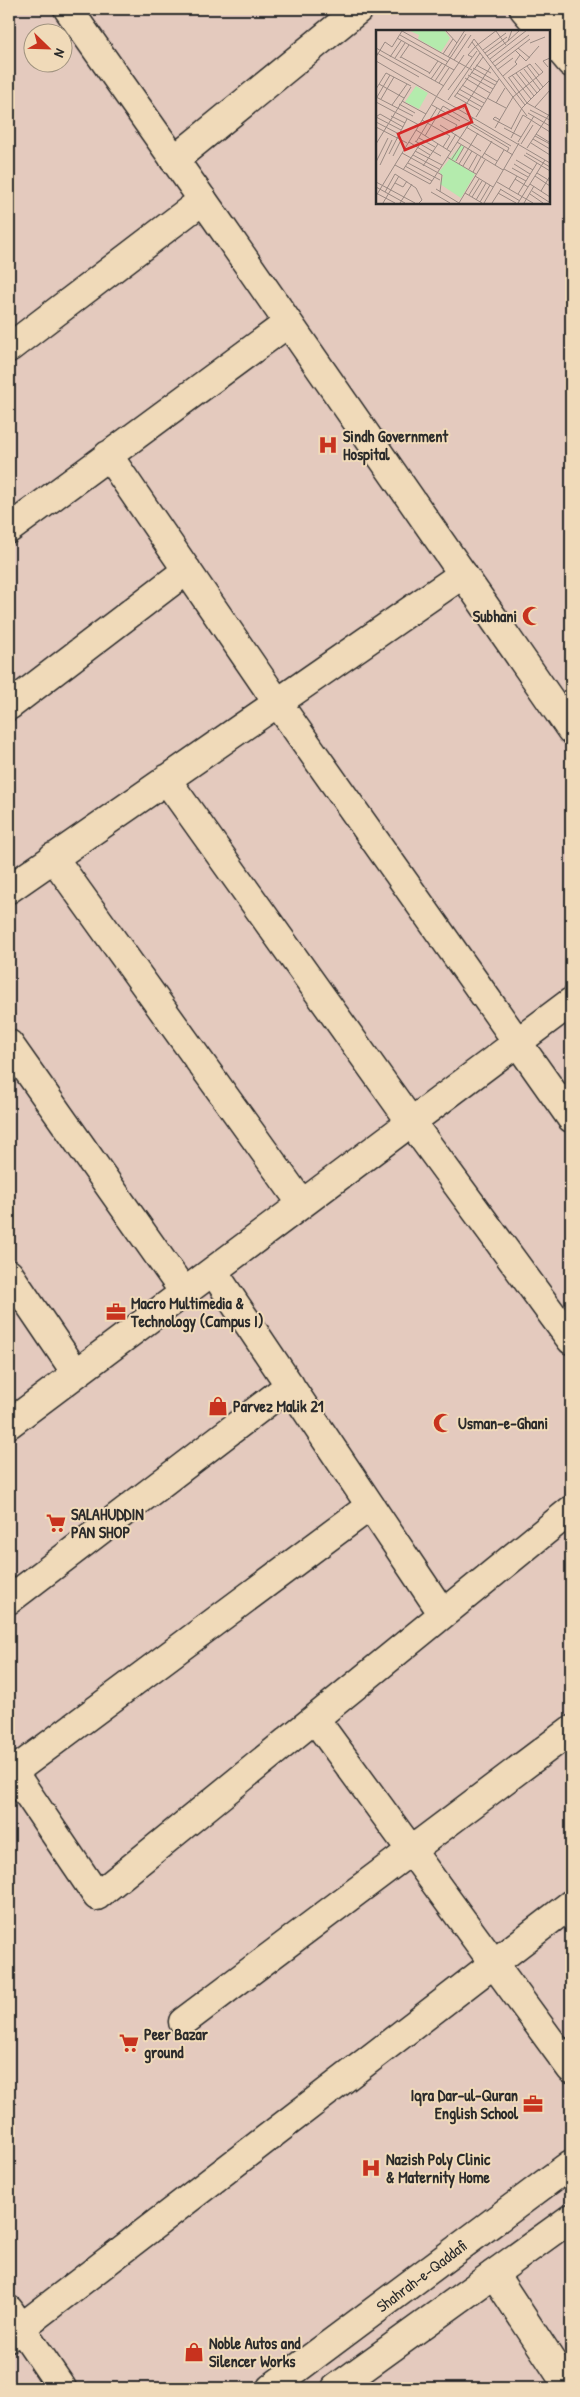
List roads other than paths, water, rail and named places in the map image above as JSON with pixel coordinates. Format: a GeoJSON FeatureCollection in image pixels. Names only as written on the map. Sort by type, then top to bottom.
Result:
{"type":"FeatureCollection","features":[{"type":"Feature","properties":{"kind":"street"},"geometry":{"type":"LineString","coordinates":[[68,9],[571,730]]}},
{"type":"Feature","properties":{"kind":"street"},"geometry":{"type":"LineString","coordinates":[[524,9],[544,30]]}},
{"type":"Feature","properties":{"kind":"street"},"geometry":{"type":"LineString","coordinates":[[546,30],[571,11]]}},
{"type":"Feature","properties":{"kind":"street"},"geometry":{"type":"LineString","coordinates":[[174,160],[347,12]]}},
{"type":"Feature","properties":{"kind":"street"},"geometry":{"type":"LineString","coordinates":[[550,38],[571,63]]}},
{"type":"Feature","properties":{"kind":"street"},"geometry":{"type":"LineString","coordinates":[[9,348],[203,200]]}},
{"type":"Feature","properties":{"kind":"street"},"geometry":{"type":"LineString","coordinates":[[9,529],[288,323]]}},
{"type":"Feature","properties":{"kind":"street"},"geometry":{"type":"LineString","coordinates":[[108,455],[277,702],[571,1118]]}},
{"type":"Feature","properties":{"kind":"street"},"geometry":{"type":"LineString","coordinates":[[9,706],[188,570]]}},
{"type":"Feature","properties":{"kind":"street"},"geometry":{"type":"LineString","coordinates":[[9,889],[463,574]]}},
{"type":"Feature","properties":{"kind":"street"},"geometry":{"type":"LineString","coordinates":[[166,779],[411,1122],[571,1340]]}},
{"type":"Feature","properties":{"kind":"street"},"geometry":{"type":"LineString","coordinates":[[53,857],[302,1204]]}},
{"type":"Feature","properties":{"kind":"street"},"geometry":{"type":"LineString","coordinates":[[9,1424],[571,1002]]}},
{"type":"Feature","properties":{"kind":"street"},"geometry":{"type":"LineString","coordinates":[[9,1044],[184,1292]]}},
{"type":"Feature","properties":{"kind":"street"},"geometry":{"type":"LineString","coordinates":[[213,1271],[443,1614]]}},
{"type":"Feature","properties":{"kind":"street"},"geometry":{"type":"LineString","coordinates":[[9,1274],[76,1373]]}},
{"type":"Feature","properties":{"kind":"street"},"geometry":{"type":"LineString","coordinates":[[9,1600],[290,1385]]}},
{"type":"Feature","properties":{"kind":"street"},"geometry":{"type":"LineString","coordinates":[[370,1506],[11,1769],[97,1896],[571,1510]]}},
{"type":"Feature","properties":{"kind":"street"},"geometry":{"type":"LineString","coordinates":[[315,1719],[571,2069]]}},
{"type":"Feature","properties":{"kind":"street"},"geometry":{"type":"LineString","coordinates":[[183,2022],[571,1730]]}},
{"type":"Feature","properties":{"kind":"street"},"geometry":{"type":"LineString","coordinates":[[62,2388],[13,2325],[571,1904]]}},
{"type":"Feature","properties":{"kind":"street","name":"Shahrah-e-Qaddafi"},"geometry":{"type":"LineString","coordinates":[[271,2388],[571,2164]]}},
{"type":"Feature","properties":{"kind":"street"},"geometry":{"type":"LineString","coordinates":[[336,2388],[571,2218]]}},
{"type":"Feature","properties":{"kind":"street"},"geometry":{"type":"LineString","coordinates":[[494,2274],[569,2388]]}},
{"type":"Feature","properties":{"kind":"place","name":"Sindh Government Hospital"},"geometry":{"type":"Point","coordinates":[328,445]}},
{"type":"Feature","properties":{"kind":"place","name":"Subhani"},"geometry":{"type":"Point","coordinates":[532,616]}},
{"type":"Feature","properties":{"kind":"place","name":"Macro Multimedia & Technology (Campus I)"},"geometry":{"type":"Point","coordinates":[116,1312]}},
{"type":"Feature","properties":{"kind":"place","name":"Parvez Malik 21"},"geometry":{"type":"Point","coordinates":[218,1406]}},
{"type":"Feature","properties":{"kind":"place","name":"Usman-e-Ghani"},"geometry":{"type":"Point","coordinates":[443,1423]}},
{"type":"Feature","properties":{"kind":"place","name":"SALAHUDDIN PAN SHOP"},"geometry":{"type":"Point","coordinates":[56,1523]}},
{"type":"Feature","properties":{"kind":"place","name":"Peer Bazar ground"},"geometry":{"type":"Point","coordinates":[129,2043]}},
{"type":"Feature","properties":{"kind":"place","name":"Iqra Dar-ul-Quran English School"},"geometry":{"type":"Point","coordinates":[533,2104]}},
{"type":"Feature","properties":{"kind":"place","name":"Nazish Poly Clinic & Maternity Home"},"geometry":{"type":"Point","coordinates":[371,2168]}},
{"type":"Feature","properties":{"kind":"place","name":"Noble Autos and Silencer Works"},"geometry":{"type":"Point","coordinates":[194,2352]}}]}
